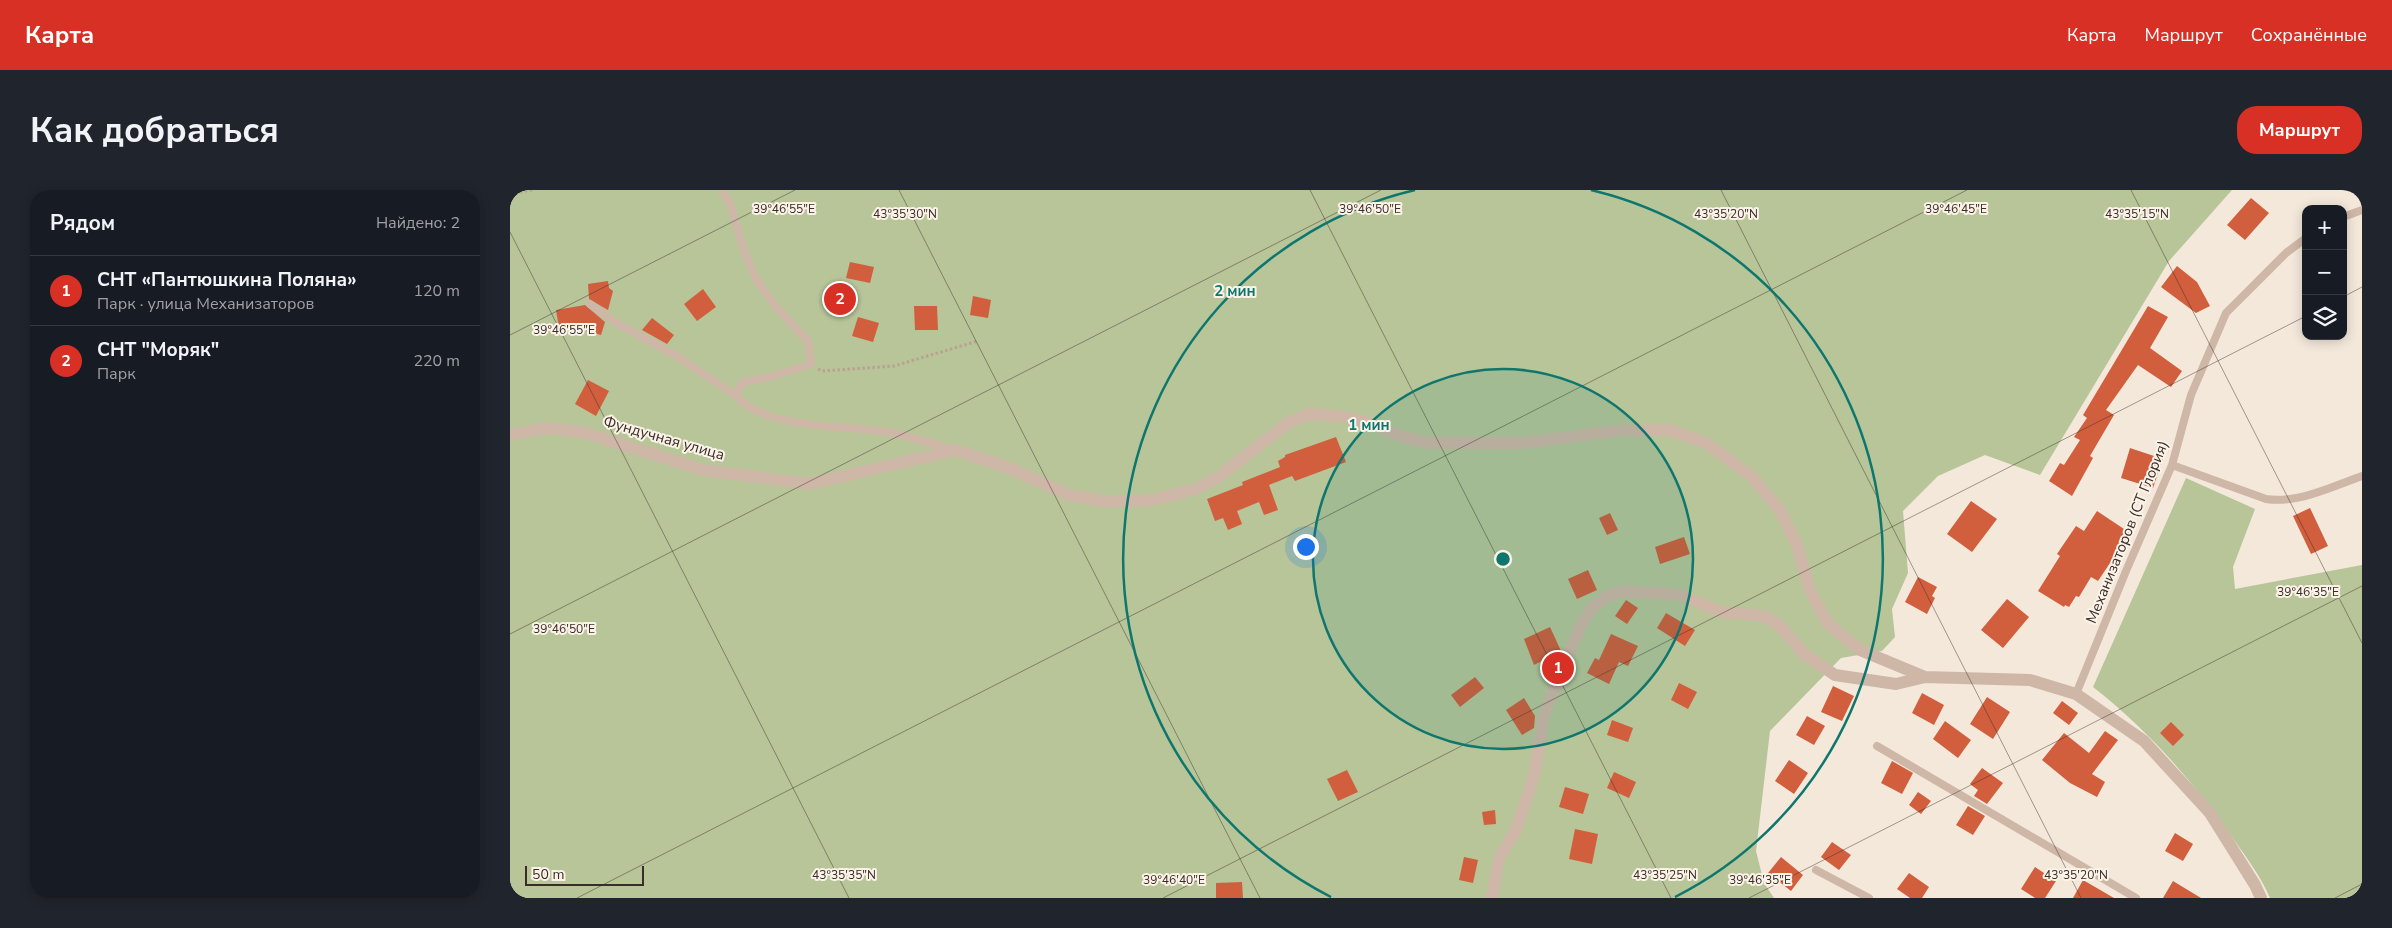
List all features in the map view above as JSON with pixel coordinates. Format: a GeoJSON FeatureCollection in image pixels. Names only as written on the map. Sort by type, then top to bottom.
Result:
{"type":"FeatureCollection","features":[{"type":"Feature","properties":{"kind":"street"},"geometry":{"type":"LineString","coordinates":[[956,450],[1009,468],[1069,495],[1110,502],[1153,500],[1196,489],[1217,478],[1288,423],[1308,414],[1341,416],[1371,423],[1400,436],[1426,443],[1524,443],[1615,431],[1669,430],[1706,443],[1751,476],[1780,510],[1796,545],[1810,591],[1828,624],[1860,650],[1925,677]]}},
{"type":"Feature","properties":{"kind":"street","name":"Фундучная улица"},"geometry":{"type":"LineString","coordinates":[[510,435],[546,428],[582,432],[704,470],[809,484],[956,450]]}},
{"type":"Feature","properties":{"kind":"street"},"geometry":{"type":"LineString","coordinates":[[1492,898],[1499,858],[1516,830],[1534,776],[1544,714],[1581,625],[1591,609],[1606,597],[1622,591],[1680,596],[1721,612],[1764,616],[1779,625],[1806,655],[1835,675],[1896,684],[1925,677],[2030,680],[2076,694],[2144,741],[2203,806],[2255,885],[2261,898]]}},
{"type":"Feature","properties":{"kind":"lane"},"geometry":{"type":"LineString","coordinates":[[721,190],[730,203],[756,279],[776,307],[808,341],[811,364],[773,376],[743,382],[735,395]]}},
{"type":"Feature","properties":{"kind":"lane"},"geometry":{"type":"LineString","coordinates":[[2347,216],[2362,210]]}},
{"type":"Feature","properties":{"kind":"lane","name":"Механизаторов (СТ Глория)"},"geometry":{"type":"LineString","coordinates":[[2076,694],[2126,570],[2172,465],[2191,395],[2226,313],[2286,253],[2302,241]]}},
{"type":"Feature","properties":{"kind":"lane"},"geometry":{"type":"LineString","coordinates":[[590,304],[618,324],[675,355],[735,395],[744,405],[761,413],[799,422],[888,432],[956,450]]}},
{"type":"Feature","properties":{"kind":"lane"},"geometry":{"type":"LineString","coordinates":[[2172,465],[2266,499],[2279,501],[2292,499],[2362,476]]}},
{"type":"Feature","properties":{"kind":"lane"},"geometry":{"type":"LineString","coordinates":[[1877,746],[2136,898]]}},
{"type":"Feature","properties":{"kind":"lane"},"geometry":{"type":"LineString","coordinates":[[1816,870],[1869,898]]}},
{"type":"Feature","properties":{"kind":"path"},"geometry":{"type":"LineString","coordinates":[[510,194],[532,190]]}},
{"type":"Feature","properties":{"kind":"path"},"geometry":{"type":"LineString","coordinates":[[811,364],[822,371],[894,366],[978,341]]}},
{"type":"Feature","properties":{"kind":"green space"},"geometry":{"type":"Polygon","coordinates":[[[510,190],[2232,190],[2169,261],[2040,475],[1985,455],[1938,476],[1903,511],[1908,573],[1892,609],[1895,637],[1882,651],[1841,658],[1770,731],[1756,851],[1764,883],[1774,898],[510,898],[510,190]]]}},
{"type":"Feature","properties":{"kind":"green space"},"geometry":{"type":"Polygon","coordinates":[[[2186,478],[2255,509],[2233,567],[2235,589],[2362,565],[2362,898],[2270,898],[2248,859],[2201,795],[2133,721],[2093,687],[2186,478]]]}},
{"type":"Feature","properties":{"kind":"building"},"geometry":{"type":"Polygon","coordinates":[[[2251,198],[2269,213],[2245,240],[2227,225],[2251,198]]]}},
{"type":"Feature","properties":{"kind":"building"},"geometry":{"type":"Polygon","coordinates":[[[850,262],[874,267],[870,283],[846,278],[850,262]]]}},
{"type":"Feature","properties":{"kind":"building"},"geometry":{"type":"Polygon","coordinates":[[[2177,266],[2197,282],[2210,306],[2196,313],[2161,287],[2177,266]]]}},
{"type":"Feature","properties":{"kind":"building"},"geometry":{"type":"Polygon","coordinates":[[[608,281],[609,288],[613,291],[608,310],[589,299],[588,284],[608,281]]]}},
{"type":"Feature","properties":{"kind":"building"},"geometry":{"type":"Polygon","coordinates":[[[703,289],[716,307],[697,321],[684,304],[703,289]]]}},
{"type":"Feature","properties":{"kind":"building"},"geometry":{"type":"Polygon","coordinates":[[[973,296],[991,300],[988,318],[970,315],[973,296]]]}},
{"type":"Feature","properties":{"kind":"building"},"geometry":{"type":"Polygon","coordinates":[[[585,305],[605,322],[601,335],[586,331],[588,323],[559,328],[556,310],[585,305]]]}},
{"type":"Feature","properties":{"kind":"building"},"geometry":{"type":"Polygon","coordinates":[[[914,306],[937,306],[938,330],[915,330],[914,306]]]}},
{"type":"Feature","properties":{"kind":"building"},"geometry":{"type":"Polygon","coordinates":[[[2148,306],[2168,317],[2150,348],[2182,371],[2171,387],[2138,365],[2106,410],[2114,415],[2090,456],[2093,458],[2072,496],[2049,481],[2060,463],[2064,465],[2080,440],[2074,437],[2087,418],[2083,415],[2148,306]]]}},
{"type":"Feature","properties":{"kind":"building"},"geometry":{"type":"Polygon","coordinates":[[[858,317],[879,323],[873,342],[852,336],[858,317]]]}},
{"type":"Feature","properties":{"kind":"building"},"geometry":{"type":"Polygon","coordinates":[[[652,318],[674,335],[667,344],[642,330],[652,318]]]}},
{"type":"Feature","properties":{"kind":"building"},"geometry":{"type":"Polygon","coordinates":[[[588,380],[609,391],[596,416],[575,404],[588,380]]]}},
{"type":"Feature","properties":{"kind":"building"},"geometry":{"type":"Polygon","coordinates":[[[1336,437],[1346,462],[1295,481],[1292,476],[1269,485],[1278,510],[1264,515],[1259,502],[1237,511],[1242,524],[1228,530],[1223,518],[1215,521],[1207,499],[1243,485],[1242,482],[1280,467],[1278,461],[1285,457],[1285,455],[1336,437]]]}},
{"type":"Feature","properties":{"kind":"building"},"geometry":{"type":"Polygon","coordinates":[[[2130,448],[2163,459],[2153,488],[2121,478],[2130,448]]]}},
{"type":"Feature","properties":{"kind":"building"},"geometry":{"type":"Polygon","coordinates":[[[1971,501],[1997,519],[1972,552],[1947,534],[1971,501]]]}},
{"type":"Feature","properties":{"kind":"building"},"geometry":{"type":"Polygon","coordinates":[[[2310,508],[2328,546],[2311,554],[2293,516],[2310,508]]]}},
{"type":"Feature","properties":{"kind":"building"},"geometry":{"type":"Polygon","coordinates":[[[2097,511],[2130,533],[2098,581],[2091,577],[2079,597],[2076,596],[2069,607],[2065,605],[2064,607],[2038,591],[2060,556],[2057,554],[2076,526],[2084,531],[2097,511]]]}},
{"type":"Feature","properties":{"kind":"building"},"geometry":{"type":"Polygon","coordinates":[[[1610,513],[1618,530],[1607,535],[1599,518],[1610,513]]]}},
{"type":"Feature","properties":{"kind":"building"},"geometry":{"type":"Polygon","coordinates":[[[1684,537],[1690,554],[1660,564],[1655,547],[1684,537]]]}},
{"type":"Feature","properties":{"kind":"building"},"geometry":{"type":"Polygon","coordinates":[[[1588,570],[1597,590],[1577,599],[1568,579],[1588,570]]]}},
{"type":"Feature","properties":{"kind":"building"},"geometry":{"type":"Polygon","coordinates":[[[1918,577],[1937,587],[1932,596],[1935,598],[1927,614],[1905,602],[1918,577]]]}},
{"type":"Feature","properties":{"kind":"building"},"geometry":{"type":"Polygon","coordinates":[[[2007,599],[2029,617],[2003,648],[1981,630],[2007,599]]]}},
{"type":"Feature","properties":{"kind":"building"},"geometry":{"type":"Polygon","coordinates":[[[1626,600],[1638,608],[1627,624],[1615,616],[1626,600]]]}},
{"type":"Feature","properties":{"kind":"building"},"geometry":{"type":"Polygon","coordinates":[[[1666,613],[1695,630],[1685,646],[1657,628],[1666,613]]]}},
{"type":"Feature","properties":{"kind":"building"},"geometry":{"type":"Polygon","coordinates":[[[1550,627],[1561,651],[1534,665],[1524,639],[1550,627]]]}},
{"type":"Feature","properties":{"kind":"building"},"geometry":{"type":"Polygon","coordinates":[[[1611,634],[1638,646],[1628,666],[1619,662],[1609,684],[1587,673],[1595,658],[1599,660],[1611,634]]]}},
{"type":"Feature","properties":{"kind":"building"},"geometry":{"type":"Polygon","coordinates":[[[1475,677],[1484,688],[1460,707],[1451,695],[1475,677]]]}},
{"type":"Feature","properties":{"kind":"building"},"geometry":{"type":"Polygon","coordinates":[[[1679,683],[1697,692],[1688,709],[1671,700],[1679,683]]]}},
{"type":"Feature","properties":{"kind":"building"},"geometry":{"type":"Polygon","coordinates":[[[1833,686],[1854,696],[1842,721],[1821,712],[1833,686]]]}},
{"type":"Feature","properties":{"kind":"building"},"geometry":{"type":"Polygon","coordinates":[[[1922,693],[1944,705],[1934,725],[1912,713],[1922,693]]]}},
{"type":"Feature","properties":{"kind":"building"},"geometry":{"type":"Polygon","coordinates":[[[1987,697],[2010,712],[1993,739],[1970,724],[1987,697]]]}},
{"type":"Feature","properties":{"kind":"building"},"geometry":{"type":"Polygon","coordinates":[[[1524,698],[1535,716],[1534,728],[1522,735],[1506,710],[1524,698]]]}},
{"type":"Feature","properties":{"kind":"building"},"geometry":{"type":"Polygon","coordinates":[[[2062,701],[2078,713],[2069,725],[2053,713],[2062,701]]]}},
{"type":"Feature","properties":{"kind":"building"},"geometry":{"type":"Polygon","coordinates":[[[1807,716],[1825,726],[1814,745],[1796,735],[1807,716]]]}},
{"type":"Feature","properties":{"kind":"building"},"geometry":{"type":"Polygon","coordinates":[[[1612,720],[1633,728],[1628,742],[1607,735],[1612,720]]]}},
{"type":"Feature","properties":{"kind":"building"},"geometry":{"type":"Polygon","coordinates":[[[1945,721],[1971,740],[1958,758],[1933,739],[1945,721]]]}},
{"type":"Feature","properties":{"kind":"building"},"geometry":{"type":"Polygon","coordinates":[[[2171,722],[2184,735],[2173,746],[2160,733],[2171,722]]]}},
{"type":"Feature","properties":{"kind":"building"},"geometry":{"type":"Polygon","coordinates":[[[2105,731],[2118,740],[2092,774],[2105,782],[2097,797],[2070,783],[2042,760],[2064,733],[2089,753],[2105,731]]]}},
{"type":"Feature","properties":{"kind":"building"},"geometry":{"type":"Polygon","coordinates":[[[1789,760],[1808,773],[1794,794],[1775,781],[1789,760]]]}},
{"type":"Feature","properties":{"kind":"building"},"geometry":{"type":"Polygon","coordinates":[[[1892,761],[1913,773],[1902,794],[1881,783],[1892,761]]]}},
{"type":"Feature","properties":{"kind":"building"},"geometry":{"type":"Polygon","coordinates":[[[1982,768],[2003,783],[1987,804],[1974,796],[1978,790],[1970,784],[1982,768]]]}},
{"type":"Feature","properties":{"kind":"building"},"geometry":{"type":"Polygon","coordinates":[[[1347,770],[1358,792],[1338,801],[1327,779],[1347,770]]]}},
{"type":"Feature","properties":{"kind":"building"},"geometry":{"type":"Polygon","coordinates":[[[1614,772],[1636,782],[1629,798],[1607,788],[1614,772]]]}},
{"type":"Feature","properties":{"kind":"building"},"geometry":{"type":"Polygon","coordinates":[[[1565,787],[1589,794],[1583,814],[1559,807],[1565,787]]]}},
{"type":"Feature","properties":{"kind":"building"},"geometry":{"type":"Polygon","coordinates":[[[1918,792],[1931,801],[1921,814],[1909,805],[1918,792]]]}},
{"type":"Feature","properties":{"kind":"building"},"geometry":{"type":"Polygon","coordinates":[[[1968,806],[1985,816],[1973,835],[1956,825],[1968,806]]]}},
{"type":"Feature","properties":{"kind":"building"},"geometry":{"type":"Polygon","coordinates":[[[1495,810],[1496,824],[1484,825],[1482,812],[1495,810]]]}},
{"type":"Feature","properties":{"kind":"building"},"geometry":{"type":"Polygon","coordinates":[[[1575,829],[1598,834],[1592,864],[1569,859],[1575,829]]]}},
{"type":"Feature","properties":{"kind":"building"},"geometry":{"type":"Polygon","coordinates":[[[2175,833],[2193,844],[2183,861],[2165,851],[2175,833]]]}},
{"type":"Feature","properties":{"kind":"building"},"geometry":{"type":"Polygon","coordinates":[[[1832,842],[1851,855],[1839,870],[1821,857],[1832,842]]]}},
{"type":"Feature","properties":{"kind":"building"},"geometry":{"type":"Polygon","coordinates":[[[1464,857],[1478,860],[1473,883],[1459,880],[1464,857]]]}},
{"type":"Feature","properties":{"kind":"building"},"geometry":{"type":"Polygon","coordinates":[[[1781,857],[1803,875],[1791,891],[1768,873],[1781,857]]]}},
{"type":"Feature","properties":{"kind":"building"},"geometry":{"type":"Polygon","coordinates":[[[2035,867],[2056,881],[2045,898],[2035,898],[2021,889],[2035,867]]]}},
{"type":"Feature","properties":{"kind":"building"},"geometry":{"type":"Polygon","coordinates":[[[1909,873],[1929,887],[1922,898],[1910,898],[1897,889],[1909,873]]]}},
{"type":"Feature","properties":{"kind":"building"},"geometry":{"type":"Polygon","coordinates":[[[2083,880],[2114,898],[2073,898],[2083,880]]]}},
{"type":"Feature","properties":{"kind":"building"},"geometry":{"type":"Polygon","coordinates":[[[2173,881],[2201,898],[2163,898],[2173,881]]]}},
{"type":"Feature","properties":{"kind":"building"},"geometry":{"type":"Polygon","coordinates":[[[1242,882],[1243,898],[1216,898],[1216,883],[1242,882]]]}},
{"type":"Feature","properties":{"kind":"place","name":"СНТ \"Моряк\""},"geometry":{"type":"Point","coordinates":[840,299]}},
{"type":"Feature","properties":{"kind":"place","name":"СНТ «Пантюшкина Поляна»"},"geometry":{"type":"Point","coordinates":[1558,668]}}]}
